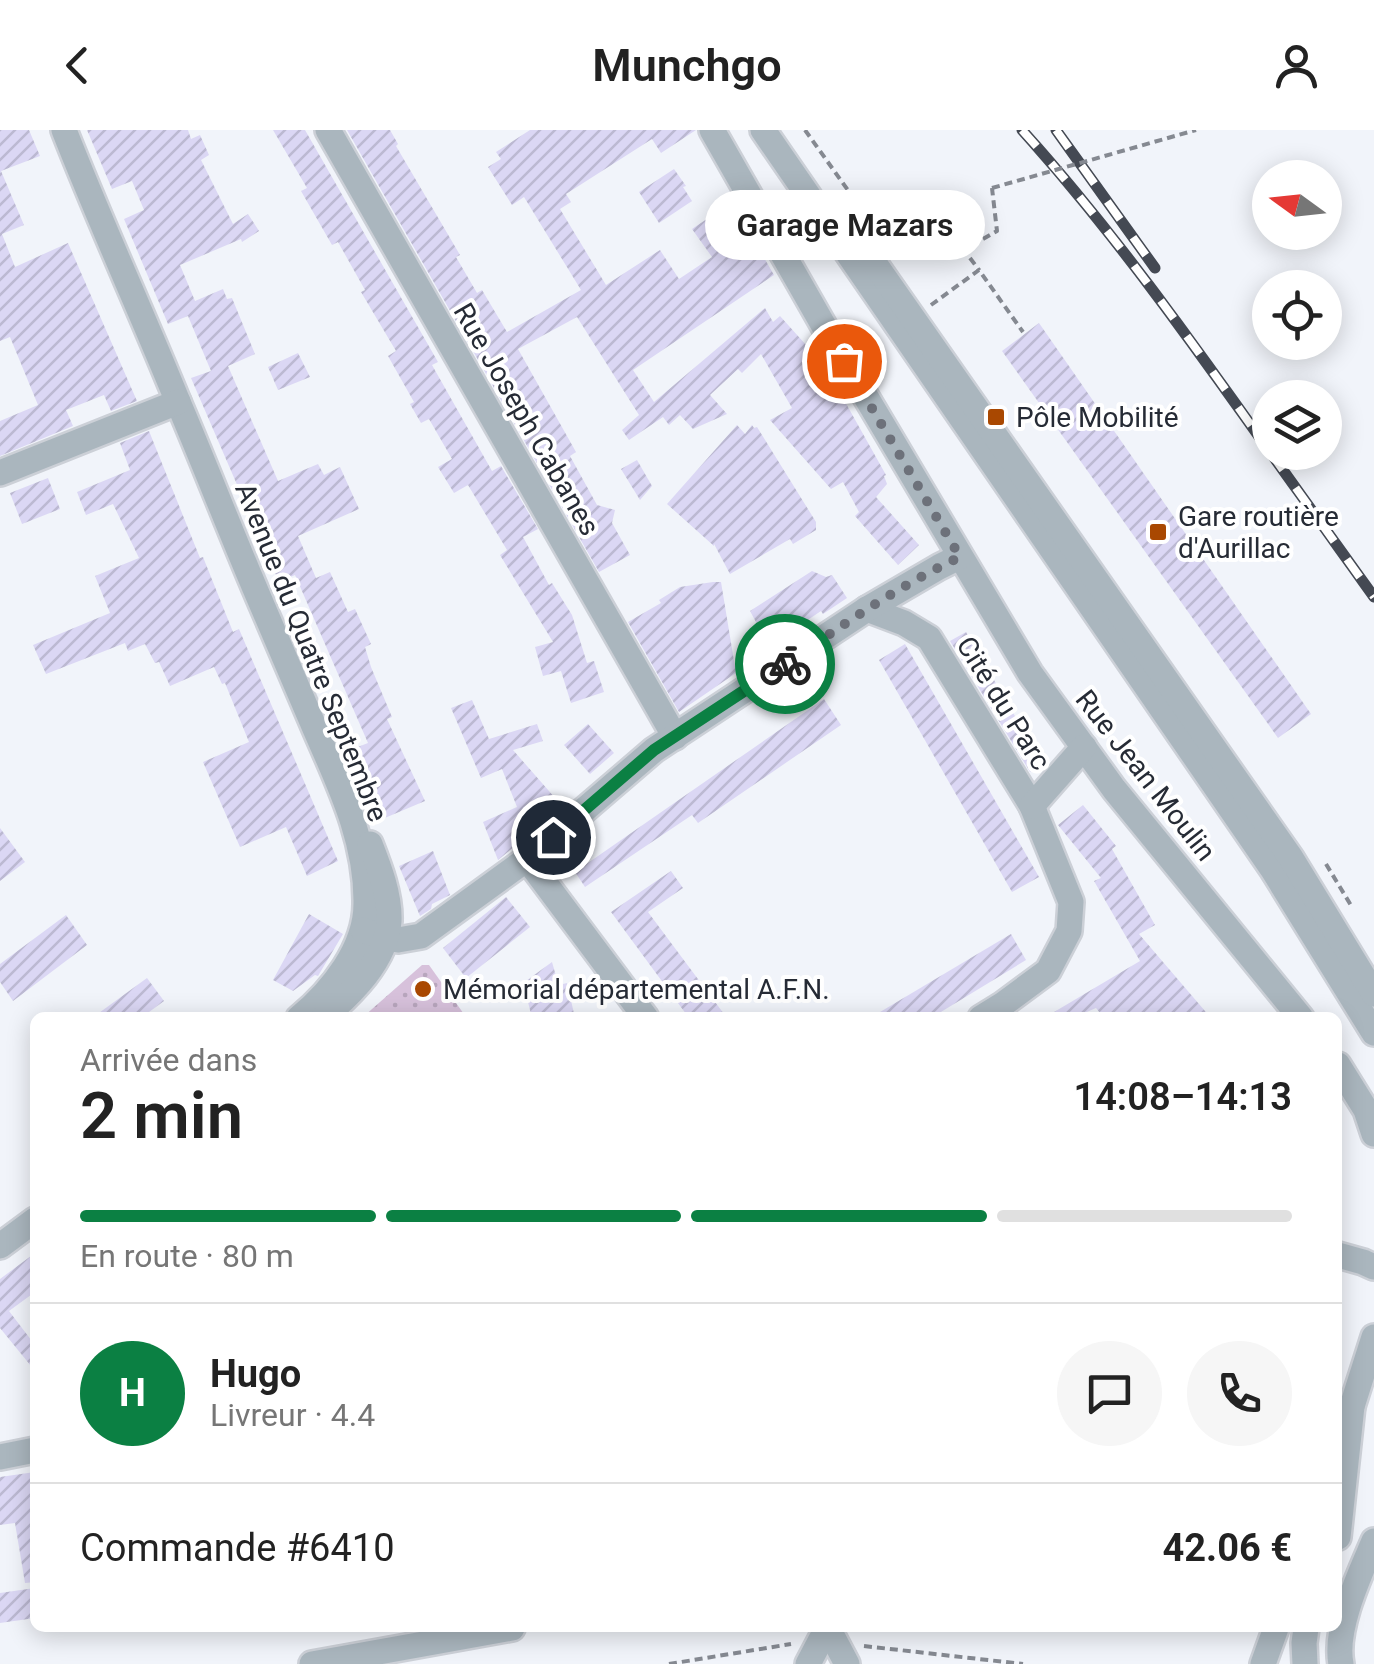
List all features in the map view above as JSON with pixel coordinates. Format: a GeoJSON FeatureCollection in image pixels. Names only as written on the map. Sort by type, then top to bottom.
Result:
{"type":"FeatureCollection","features":[{"type":"Feature","properties":{"kind":"street","name":"Avenue du Quatre Septembre"},"geometry":{"type":"LineString","coordinates":[[64,130],[352,816],[374,934]]}},
{"type":"Feature","properties":{"kind":"street","name":"Rue Joseph Cabanes"},"geometry":{"type":"LineString","coordinates":[[328,130],[675,738]]}},
{"type":"Feature","properties":{"kind":"street","name":"Rue Jean Moulin"},"geometry":{"type":"LineString","coordinates":[[712,130],[1030,673],[1114,789],[1296,1012]]}},
{"type":"Feature","properties":{"kind":"street"},"geometry":{"type":"LineString","coordinates":[[763,130],[1273,870],[1374,1033]]}},
{"type":"Feature","properties":{"kind":"street"},"geometry":{"type":"LineString","coordinates":[[780,130],[1282,844],[1374,994]]}},
{"type":"Feature","properties":{"kind":"street"},"geometry":{"type":"LineString","coordinates":[[0,473],[178,402]]}},
{"type":"Feature","properties":{"kind":"street"},"geometry":{"type":"LineString","coordinates":[[330,1012],[421,936],[528,859],[654,750],[867,609],[960,557]]}},
{"type":"Feature","properties":{"kind":"street","name":"Cité du Parc"},"geometry":{"type":"LineString","coordinates":[[867,609],[929,638],[1032,806],[1071,902],[1069,931],[1048,971],[992,1012]]}},
{"type":"Feature","properties":{"kind":"street","name":"Cité du Parc"},"geometry":{"type":"LineString","coordinates":[[1032,806],[1084,748]]}},
{"type":"Feature","properties":{"kind":"street"},"geometry":{"type":"LineString","coordinates":[[528,859],[642,1012]]}},
{"type":"Feature","properties":{"kind":"street"},"geometry":{"type":"LineString","coordinates":[[374,934],[398,940],[421,936]]}},
{"type":"Feature","properties":{"kind":"street"},"geometry":{"type":"LineString","coordinates":[[330,1012],[360,983],[377,956],[374,934]]}},
{"type":"Feature","properties":{"kind":"street"},"geometry":{"type":"LineString","coordinates":[[305,1012],[374,934]]}},
{"type":"Feature","properties":{"kind":"street"},"geometry":{"type":"LineString","coordinates":[[1342,1071],[1366,1110],[1374,1134]]}},
{"type":"Feature","properties":{"kind":"street"},"geometry":{"type":"LineString","coordinates":[[0,1246],[30,1224]]}},
{"type":"Feature","properties":{"kind":"street"},"geometry":{"type":"LineString","coordinates":[[1342,1257],[1374,1267]]}},
{"type":"Feature","properties":{"kind":"street"},"geometry":{"type":"LineString","coordinates":[[1342,1438],[1374,1336]]}},
{"type":"Feature","properties":{"kind":"street"},"geometry":{"type":"LineString","coordinates":[[1342,1500],[1352,1406]]}},
{"type":"Feature","properties":{"kind":"street"},"geometry":{"type":"LineString","coordinates":[[0,1457],[30,1451]]}},
{"type":"Feature","properties":{"kind":"street"},"geometry":{"type":"LineString","coordinates":[[1342,1628],[1374,1541]]}},
{"type":"Feature","properties":{"kind":"street"},"geometry":{"type":"LineString","coordinates":[[312,1664],[490,1632]]}},
{"type":"Feature","properties":{"kind":"street"},"geometry":{"type":"LineString","coordinates":[[805,1653],[824,1632]]}},
{"type":"Feature","properties":{"kind":"street"},"geometry":{"type":"LineString","coordinates":[[832,1632],[852,1654]]}},
{"type":"Feature","properties":{"kind":"street"},"geometry":{"type":"LineString","coordinates":[[1264,1664],[1275,1632]]}},
{"type":"Feature","properties":{"kind":"street"},"geometry":{"type":"LineString","coordinates":[[1305,1632],[1305,1664]]}},
{"type":"Feature","properties":{"kind":"street"},"geometry":{"type":"LineString","coordinates":[[1341,1664],[1342,1632]]}},
{"type":"Feature","properties":{"kind":"path"},"geometry":{"type":"LineString","coordinates":[[983,239],[997,231],[992,188],[1196,130]]}},
{"type":"Feature","properties":{"kind":"path"},"geometry":{"type":"LineString","coordinates":[[970,258],[1023,332]]}},
{"type":"Feature","properties":{"kind":"path"},"geometry":{"type":"LineString","coordinates":[[930,305],[979,270]]}},
{"type":"Feature","properties":{"kind":"path"},"geometry":{"type":"LineString","coordinates":[[852,1654],[887,1650],[1023,1664]]}},
{"type":"Feature","properties":{"kind":"path"},"geometry":{"type":"LineString","coordinates":[[669,1664],[805,1653]]}},
{"type":"Feature","properties":{"kind":"shaded area"},"geometry":{"type":"Polygon","coordinates":[[[422,965],[429,965],[462,1012],[369,1012],[422,965]]]}},
{"type":"Feature","properties":{"kind":"building"},"geometry":{"type":"Polygon","coordinates":[[[0,130],[29,130],[40,156],[1,171],[24,225],[2,234],[15,267],[68,243],[137,401],[111,411],[104,395],[66,410],[73,426],[0,456],[0,421],[38,405],[10,337],[0,341],[0,130]]]}},
{"type":"Feature","properties":{"kind":"building"},"geometry":{"type":"Polygon","coordinates":[[[87,130],[188,130],[191,139],[200,135],[209,155],[201,160],[233,224],[248,214],[259,231],[242,242],[241,239],[180,265],[195,301],[223,289],[227,299],[232,298],[255,354],[228,366],[278,481],[318,464],[324,475],[340,467],[359,509],[298,536],[316,578],[330,572],[348,612],[355,609],[371,644],[365,647],[392,717],[387,719],[425,801],[380,820],[350,750],[368,743],[295,575],[279,582],[191,378],[211,371],[188,316],[168,324],[124,219],[144,210],[132,181],[112,189],[87,130]]]}},
{"type":"Feature","properties":{"kind":"building"},"geometry":{"type":"Polygon","coordinates":[[[273,130],[305,130],[438,362],[432,365],[492,471],[501,466],[538,529],[523,537],[549,585],[552,583],[572,615],[587,663],[594,661],[604,692],[571,703],[561,671],[543,676],[535,647],[553,642],[500,555],[507,550],[468,485],[454,493],[438,467],[452,459],[429,419],[421,423],[410,404],[414,402],[388,356],[396,351],[361,292],[365,290],[338,242],[332,245],[301,191],[307,188],[273,130]]]}},
{"type":"Feature","properties":{"kind":"building"},"geometry":{"type":"Polygon","coordinates":[[[347,130],[390,130],[460,255],[456,257],[507,332],[581,290],[524,197],[512,205],[488,167],[501,159],[496,152],[530,130],[696,130],[661,153],[652,139],[566,194],[571,202],[560,209],[606,285],[660,250],[679,279],[712,257],[692,229],[732,202],[774,275],[633,370],[654,402],[765,308],[773,322],[780,316],[825,366],[886,475],[887,484],[876,497],[919,545],[898,565],[855,516],[859,512],[843,482],[831,489],[770,420],[792,408],[761,354],[710,395],[727,414],[693,429],[680,415],[669,425],[663,417],[629,440],[622,430],[639,415],[577,317],[518,349],[576,452],[570,456],[597,505],[615,510],[612,523],[630,555],[599,572],[347,130]]]}},
{"type":"Feature","properties":{"kind":"building"},"geometry":{"type":"Polygon","coordinates":[[[674,169],[692,201],[659,223],[639,192],[674,169]]]}},
{"type":"Feature","properties":{"kind":"building"},"geometry":{"type":"Polygon","coordinates":[[[1039,323],[1311,714],[1278,738],[1002,351],[1039,323]]]}},
{"type":"Feature","properties":{"kind":"building"},"geometry":{"type":"Polygon","coordinates":[[[298,353],[310,377],[278,390],[268,367],[298,353]]]}},
{"type":"Feature","properties":{"kind":"building"},"geometry":{"type":"Polygon","coordinates":[[[737,425],[745,434],[752,425],[757,427],[816,522],[816,530],[793,544],[790,539],[730,574],[714,544],[667,504],[737,425]]]}},
{"type":"Feature","properties":{"kind":"building"},"geometry":{"type":"Polygon","coordinates":[[[149,431],[200,558],[203,557],[233,632],[239,629],[338,861],[307,876],[286,827],[240,847],[203,762],[249,742],[225,683],[222,684],[214,667],[170,686],[145,644],[128,651],[125,643],[46,674],[33,645],[110,613],[95,576],[139,558],[113,504],[86,515],[77,492],[130,470],[120,443],[149,431]]]}},
{"type":"Feature","properties":{"kind":"building"},"geometry":{"type":"Polygon","coordinates":[[[637,460],[652,486],[640,500],[621,469],[637,460]]]}},
{"type":"Feature","properties":{"kind":"building"},"geometry":{"type":"Polygon","coordinates":[[[48,478],[60,509],[22,524],[10,493],[48,478]]]}},
{"type":"Feature","properties":{"kind":"building"},"geometry":{"type":"Polygon","coordinates":[[[812,571],[826,577],[832,575],[847,598],[769,646],[750,611],[812,571]]]}},
{"type":"Feature","properties":{"kind":"building"},"geometry":{"type":"Polygon","coordinates":[[[721,582],[736,673],[679,712],[628,622],[680,587],[721,582]]]}},
{"type":"Feature","properties":{"kind":"building"},"geometry":{"type":"Polygon","coordinates":[[[966,632],[1043,764],[1030,772],[950,641],[966,632]]]}},
{"type":"Feature","properties":{"kind":"building"},"geometry":{"type":"Polygon","coordinates":[[[905,644],[1039,877],[1012,892],[879,660],[905,644]]]}},
{"type":"Feature","properties":{"kind":"building"},"geometry":{"type":"Polygon","coordinates":[[[824,699],[841,725],[698,823],[692,815],[585,887],[575,872],[824,699]]]}},
{"type":"Feature","properties":{"kind":"building"},"geometry":{"type":"Polygon","coordinates":[[[472,700],[489,739],[537,724],[543,741],[513,750],[563,807],[498,860],[483,822],[517,807],[502,769],[481,778],[451,708],[472,700]]]}},
{"type":"Feature","properties":{"kind":"building"},"geometry":{"type":"Polygon","coordinates":[[[588,724],[614,753],[590,774],[564,745],[588,724]]]}},
{"type":"Feature","properties":{"kind":"building"},"geometry":{"type":"Polygon","coordinates":[[[1083,805],[1116,846],[1112,849],[1155,925],[1139,934],[1206,1012],[1099,1012],[1096,1008],[1087,1012],[1054,1012],[1140,961],[1094,881],[1101,878],[1058,825],[1083,805]]]}},
{"type":"Feature","properties":{"kind":"building"},"geometry":{"type":"Polygon","coordinates":[[[0,828],[25,862],[0,881],[0,828]]]}},
{"type":"Feature","properties":{"kind":"building"},"geometry":{"type":"Polygon","coordinates":[[[433,851],[450,895],[420,916],[399,866],[433,851]]]}},
{"type":"Feature","properties":{"kind":"building"},"geometry":{"type":"Polygon","coordinates":[[[671,871],[683,888],[648,912],[723,1012],[685,1012],[611,912],[671,871]]]}},
{"type":"Feature","properties":{"kind":"building"},"geometry":{"type":"Polygon","coordinates":[[[506,897],[530,927],[466,978],[443,948],[506,897]]]}},
{"type":"Feature","properties":{"kind":"building"},"geometry":{"type":"Polygon","coordinates":[[[309,914],[343,934],[318,976],[293,991],[273,980],[309,914]]]}},
{"type":"Feature","properties":{"kind":"building"},"geometry":{"type":"Polygon","coordinates":[[[66,915],[87,945],[13,1001],[0,982],[0,964],[66,915]]]}},
{"type":"Feature","properties":{"kind":"building"},"geometry":{"type":"Polygon","coordinates":[[[1011,934],[1026,960],[941,1012],[880,1012],[1011,934]]]}},
{"type":"Feature","properties":{"kind":"building"},"geometry":{"type":"Polygon","coordinates":[[[552,962],[556,976],[560,974],[563,984],[567,983],[574,1012],[530,1012],[526,981],[552,962]]]}},
{"type":"Feature","properties":{"kind":"building"},"geometry":{"type":"Polygon","coordinates":[[[147,978],[164,1001],[149,1012],[100,1012],[147,978]]]}},
{"type":"Feature","properties":{"kind":"building"},"geometry":{"type":"Polygon","coordinates":[[[30,1257],[30,1296],[9,1311],[30,1338],[30,1365],[0,1328],[0,1279],[30,1257]]]}},
{"type":"Feature","properties":{"kind":"building"},"geometry":{"type":"Polygon","coordinates":[[[30,1473],[30,1582],[25,1583],[15,1523],[0,1525],[0,1477],[30,1473]]]}},
{"type":"Feature","properties":{"kind":"building"},"geometry":{"type":"Polygon","coordinates":[[[30,1589],[30,1619],[0,1623],[0,1593],[30,1589]]]}},
{"type":"Feature","properties":{"kind":"railway"},"geometry":{"type":"LineString","coordinates":[[1022,130],[1120,247],[1252,427]]}},
{"type":"Feature","properties":{"kind":"railway"},"geometry":{"type":"LineString","coordinates":[[1056,130],[1155,268]]}},
{"type":"Feature","properties":{"kind":"railway"},"geometry":{"type":"LineString","coordinates":[[1283,470],[1374,597]]}},
{"type":"Feature","properties":{"kind":"way so far"},"geometry":{"type":"LineString","coordinates":[[785,664],[867,609],[960,557],[844,361]]}},
{"type":"Feature","properties":{"kind":"place","name":"Garage Mazars"},"geometry":{"type":"Point","coordinates":[844,361]}},
{"type":"Feature","properties":{"kind":"place","name":"Pôle Mobilité"},"geometry":{"type":"Point","coordinates":[996,417]}},
{"type":"Feature","properties":{"kind":"place","name":"Gare routière d'Aurillac"},"geometry":{"type":"Point","coordinates":[1158,532]}},
{"type":"Feature","properties":{"kind":"place","name":"Mémorial départemental A.F.N."},"geometry":{"type":"Point","coordinates":[423,989]}},
{"type":"Feature","properties":{"kind":"route"},"geometry":{"type":"LineString","coordinates":[[553,837],[654,750],[785,664]]}}]}
